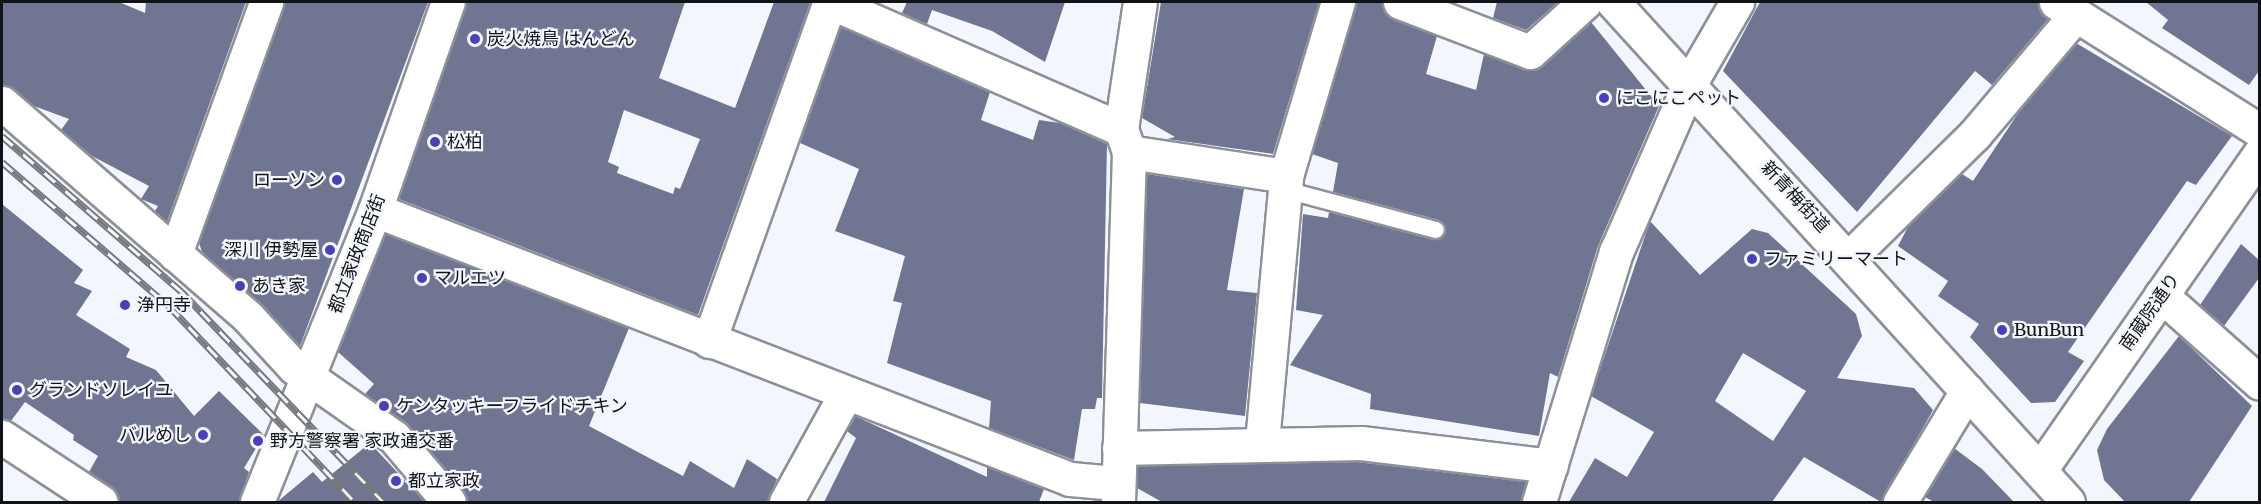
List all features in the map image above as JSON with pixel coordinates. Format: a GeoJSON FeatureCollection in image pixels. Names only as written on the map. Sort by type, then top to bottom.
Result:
{"type":"FeatureCollection","features":[{"type":"Feature","properties":{"kind":"street"},"geometry":{"type":"LineString","coordinates":[[175,254],[266,2]]}},
{"type":"Feature","properties":{"kind":"street","name":"都立家政商店街"},"geometry":{"type":"LineString","coordinates":[[257,502],[310,376],[375,210],[448,2]]}},
{"type":"Feature","properties":{"kind":"street"},"geometry":{"type":"LineString","coordinates":[[709,341],[830,2],[1125,141],[1286,183]]}},
{"type":"Feature","properties":{"kind":"street"},"geometry":{"type":"LineString","coordinates":[[375,210],[846,395],[1065,491],[1117,493],[1125,141],[1140,2]]}},
{"type":"Feature","properties":{"kind":"street"},"geometry":{"type":"LineString","coordinates":[[1262,442],[1286,183],[1338,2]]}},
{"type":"Feature","properties":{"kind":"street"},"geometry":{"type":"LineString","coordinates":[[1400,2],[1530,52],[1585,2]]}},
{"type":"Feature","properties":{"kind":"street","name":"新青梅街道"},"geometry":{"type":"LineString","coordinates":[[1613,2],[1850,257],[2068,502]]}},
{"type":"Feature","properties":{"kind":"street"},"geometry":{"type":"LineString","coordinates":[[1539,502],[1616,252],[1690,83],[1737,2]]}},
{"type":"Feature","properties":{"kind":"street"},"geometry":{"type":"LineString","coordinates":[[1850,257],[1949,162],[2065,9],[2259,131]]}},
{"type":"Feature","properties":{"kind":"street"},"geometry":{"type":"LineString","coordinates":[[2,103],[248,317],[294,367],[310,376],[394,437],[449,502]]}},
{"type":"Feature","properties":{"kind":"street","name":"南蔵院通り"},"geometry":{"type":"LineString","coordinates":[[2040,470],[2259,153]]}},
{"type":"Feature","properties":{"kind":"street"},"geometry":{"type":"LineString","coordinates":[[2161,295],[2259,383]]}},
{"type":"Feature","properties":{"kind":"street"},"geometry":{"type":"LineString","coordinates":[[1900,502],[1967,391]]}},
{"type":"Feature","properties":{"kind":"street"},"geometry":{"type":"LineString","coordinates":[[786,502],[846,395]]}},
{"type":"Feature","properties":{"kind":"street"},"geometry":{"type":"LineString","coordinates":[[2,437],[101,502]]}},
{"type":"Feature","properties":{"kind":"street"},"geometry":{"type":"LineString","coordinates":[[1119,448],[1262,442],[1361,443],[1551,466]]}},
{"type":"Feature","properties":{"kind":"lane"},"geometry":{"type":"LineString","coordinates":[[1286,183],[1436,230]]}},
{"type":"Feature","properties":{"kind":"building"},"geometry":{"type":"Polygon","coordinates":[[[2,2],[119,2],[145,13],[146,2],[246,2],[167,222],[155,211],[158,206],[141,199],[149,186],[90,155],[61,130],[69,119],[34,106],[2,85],[2,2]]]}},
{"type":"Feature","properties":{"kind":"building"},"geometry":{"type":"Polygon","coordinates":[[[284,2],[428,2],[300,346],[202,252],[199,243],[284,2]]]}},
{"type":"Feature","properties":{"kind":"building"},"geometry":{"type":"Polygon","coordinates":[[[466,2],[685,2],[659,78],[735,108],[774,2],[810,3],[698,315],[399,199],[466,2]],[[624,110],[608,162],[619,167],[617,173],[673,194],[675,187],[680,189],[700,139],[624,110]]]}},
{"type":"Feature","properties":{"kind":"building"},"geometry":{"type":"Polygon","coordinates":[[[907,2],[1065,2],[1045,62],[992,31],[932,10],[927,24],[902,13],[907,2]]]}},
{"type":"Feature","properties":{"kind":"building"},"geometry":{"type":"Polygon","coordinates":[[[1161,2],[1319,2],[1273,154],[1167,139],[1175,137],[1142,118],[1161,2]]]}},
{"type":"Feature","properties":{"kind":"building"},"geometry":{"type":"Polygon","coordinates":[[[1356,2],[1382,2],[1393,19],[1437,36],[1426,74],[1476,90],[1484,54],[1534,70],[1591,22],[1659,106],[1598,246],[1558,377],[1550,373],[1539,436],[1370,409],[1371,394],[1290,365],[1323,315],[1296,310],[1303,214],[1328,218],[1329,212],[1434,240],[1446,232],[1439,220],[1333,192],[1338,163],[1312,154],[1356,2]]]}},
{"type":"Feature","properties":{"kind":"building"},"geometry":{"type":"Polygon","coordinates":[[[1497,2],[1558,2],[1526,30],[1493,18],[1497,2]]]}},
{"type":"Feature","properties":{"kind":"building"},"geometry":{"type":"Polygon","coordinates":[[[1760,2],[2037,2],[2048,19],[1992,85],[1975,71],[1857,212],[1723,71],[1760,2]]]}},
{"type":"Feature","properties":{"kind":"building"},"geometry":{"type":"Polygon","coordinates":[[[2146,2],[2259,2],[2259,71],[2249,85],[2162,28],[2168,20],[2146,2]]]}},
{"type":"Feature","properties":{"kind":"building"},"geometry":{"type":"Polygon","coordinates":[[[841,27],[990,92],[981,120],[1033,140],[1039,120],[1060,123],[1107,144],[1102,398],[1097,398],[1095,409],[1082,409],[1074,460],[989,428],[991,401],[887,363],[902,303],[893,301],[905,256],[835,231],[859,169],[800,143],[841,27]]]}},
{"type":"Feature","properties":{"kind":"building"},"geometry":{"type":"Polygon","coordinates":[[[2076,43],[2232,136],[2196,185],[2187,181],[2068,352],[2084,361],[2055,402],[2031,403],[1970,337],[1979,324],[1938,296],[1948,281],[1898,246],[1909,225],[1962,174],[1973,181],[2021,109],[2076,43]]]}},
{"type":"Feature","properties":{"kind":"building"},"geometry":{"type":"Polygon","coordinates":[[[1147,174],[1244,189],[1227,290],[1257,293],[1245,416],[1140,403],[1147,174]]]}},
{"type":"Feature","properties":{"kind":"building"},"geometry":{"type":"Polygon","coordinates":[[[2,204],[83,270],[74,283],[92,291],[76,315],[130,349],[126,357],[156,370],[194,416],[219,391],[264,435],[244,468],[249,472],[239,502],[120,502],[112,487],[89,472],[98,456],[73,440],[74,435],[25,402],[11,421],[2,419],[2,204]]]}},
{"type":"Feature","properties":{"kind":"building"},"geometry":{"type":"Polygon","coordinates":[[[1650,221],[1700,275],[1752,229],[1768,233],[1856,314],[1862,336],[1837,378],[1914,388],[1933,410],[1881,502],[1804,457],[1772,502],[1569,502],[1595,458],[1627,477],[1654,432],[1591,396],[1650,221]],[[1743,353],[1715,401],[1773,441],[1806,391],[1743,353]]]}},
{"type":"Feature","properties":{"kind":"building"},"geometry":{"type":"Polygon","coordinates":[[[385,234],[629,328],[589,426],[683,476],[690,461],[734,488],[747,459],[777,479],[767,502],[467,502],[463,490],[408,425],[365,394],[374,384],[338,352],[385,234]]]}},
{"type":"Feature","properties":{"kind":"building"},"geometry":{"type":"Polygon","coordinates":[[[2241,244],[2259,260],[2259,278],[2224,326],[2200,305],[2241,244]]]}},
{"type":"Feature","properties":{"kind":"building"},"geometry":{"type":"Polygon","coordinates":[[[2179,336],[2252,406],[2189,502],[2125,502],[2104,480],[2097,450],[2107,429],[2179,336]]]}},
{"type":"Feature","properties":{"kind":"building"},"geometry":{"type":"Polygon","coordinates":[[[855,416],[987,477],[987,467],[1044,489],[1039,502],[824,502],[856,438],[847,431],[855,416]]]}},
{"type":"Feature","properties":{"kind":"building"},"geometry":{"type":"Polygon","coordinates":[[[370,443],[425,502],[277,502],[313,472],[322,482],[370,443]]]}},
{"type":"Feature","properties":{"kind":"building"},"geometry":{"type":"Polygon","coordinates":[[[1954,448],[1982,469],[2014,502],[1934,502],[1925,497],[1954,448]]]}},
{"type":"Feature","properties":{"kind":"building"},"geometry":{"type":"Polygon","coordinates":[[[1357,462],[1526,482],[1521,502],[1162,502],[1137,488],[1138,466],[1357,462]]]}},
{"type":"Feature","properties":{"kind":"railway"},"geometry":{"type":"LineString","coordinates":[[2,136],[181,291],[383,502]]}},
{"type":"Feature","properties":{"kind":"railway"},"geometry":{"type":"LineString","coordinates":[[2,162],[169,306],[355,502]]}},
{"type":"Feature","properties":{"kind":"place","name":"炭火焼鳥 はんどん"},"geometry":{"type":"Point","coordinates":[475,39]}},
{"type":"Feature","properties":{"kind":"place","name":"にこにこペット"},"geometry":{"type":"Point","coordinates":[1604,98]}},
{"type":"Feature","properties":{"kind":"place","name":"松柏"},"geometry":{"type":"Point","coordinates":[435,142]}},
{"type":"Feature","properties":{"kind":"place","name":"ローソン"},"geometry":{"type":"Point","coordinates":[337,180]}},
{"type":"Feature","properties":{"kind":"place","name":"深川 伊勢屋"},"geometry":{"type":"Point","coordinates":[330,250]}},
{"type":"Feature","properties":{"kind":"place","name":"ファミリーマート"},"geometry":{"type":"Point","coordinates":[1752,259]}},
{"type":"Feature","properties":{"kind":"place","name":"マルエツ"},"geometry":{"type":"Point","coordinates":[422,278]}},
{"type":"Feature","properties":{"kind":"place","name":"あき家"},"geometry":{"type":"Point","coordinates":[240,286]}},
{"type":"Feature","properties":{"kind":"place","name":"浄円寺"},"geometry":{"type":"Point","coordinates":[125,305]}},
{"type":"Feature","properties":{"kind":"place","name":"BunBun"},"geometry":{"type":"Point","coordinates":[2002,330]}},
{"type":"Feature","properties":{"kind":"place","name":"グランドソレイユ"},"geometry":{"type":"Point","coordinates":[17,390]}},
{"type":"Feature","properties":{"kind":"place","name":"ケンタッキーフライドチキン"},"geometry":{"type":"Point","coordinates":[384,406]}},
{"type":"Feature","properties":{"kind":"place","name":"バルめし"},"geometry":{"type":"Point","coordinates":[203,435]}},
{"type":"Feature","properties":{"kind":"place","name":"野方警察署 家政通交番"},"geometry":{"type":"Point","coordinates":[258,441]}},
{"type":"Feature","properties":{"kind":"place","name":"都立家政"},"geometry":{"type":"Point","coordinates":[396,481]}}]}
